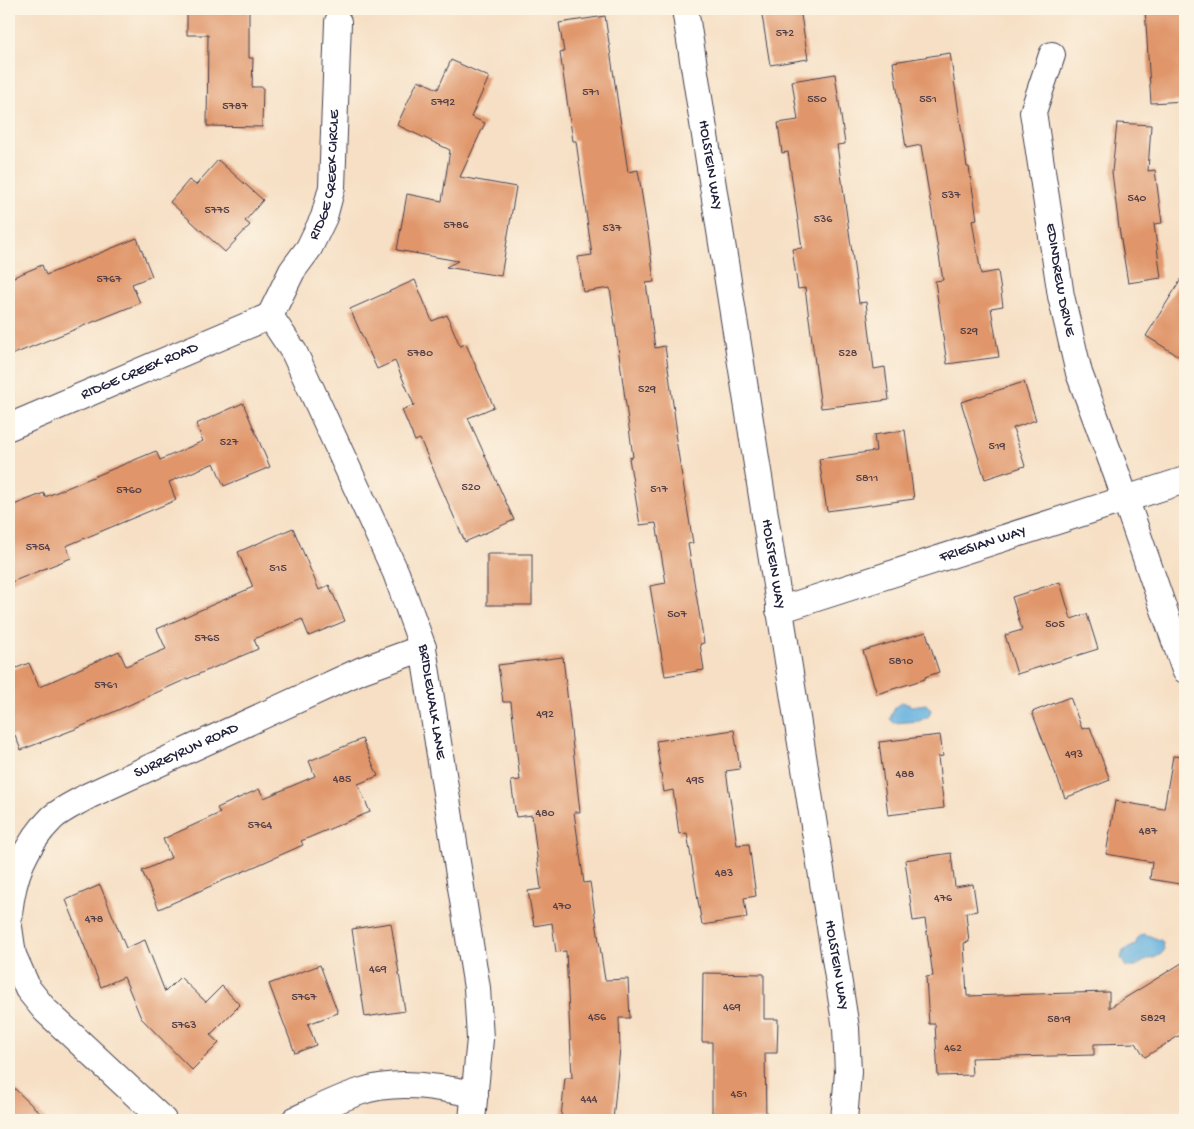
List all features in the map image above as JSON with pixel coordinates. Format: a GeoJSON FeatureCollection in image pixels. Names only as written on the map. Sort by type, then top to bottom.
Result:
{"type":"FeatureCollection","features":[{"type":"Feature","properties":{"kind":"street","name":"HOLSTEIN WAY"},"geometry":{"type":"LineString","coordinates":[[685,9],[846,1028],[848,1072],[844,1120]]}},
{"type":"Feature","properties":{"kind":"street","name":"RIDGE CREEK CIRCLE"},"geometry":{"type":"LineString","coordinates":[[270,316],[292,271],[309,248],[324,217],[332,186],[338,22]]}},
{"type":"Feature","properties":{"kind":"street","name":"EDINDREW DRIVE"},"geometry":{"type":"LineString","coordinates":[[1052,55],[1033,112],[1061,296],[1079,373],[1126,500],[1185,670]]}},
{"type":"Feature","properties":{"kind":"street","name":"RIDGE CREEK ROAD"},"geometry":{"type":"LineString","coordinates":[[9,426],[270,316]]}},
{"type":"Feature","properties":{"kind":"street","name":"BRIDLEWALK LANE"},"geometry":{"type":"LineString","coordinates":[[270,316],[294,352],[327,423],[396,573],[423,648],[477,988],[480,1039],[472,1120]]}},
{"type":"Feature","properties":{"kind":"street","name":"FRIESIAN WAY"},"geometry":{"type":"LineString","coordinates":[[780,610],[1185,480]]}},
{"type":"Feature","properties":{"kind":"street","name":"SURREYRUN ROAD"},"geometry":{"type":"LineString","coordinates":[[9,914],[11,891],[20,863],[34,839],[53,817],[88,796],[362,670],[423,648]]}},
{"type":"Feature","properties":{"kind":"street"},"geometry":{"type":"LineString","coordinates":[[9,927],[13,955],[28,989],[45,1010],[163,1120]]}},
{"type":"Feature","properties":{"kind":"street"},"geometry":{"type":"LineString","coordinates":[[296,1120],[360,1091],[385,1086],[413,1085],[475,1094]]}},
{"type":"Feature","properties":{"kind":"water"},"geometry":{"type":"Polygon","coordinates":[[[902,702],[912,706],[926,704],[931,710],[929,716],[919,721],[894,723],[890,719],[896,707],[902,702]]]}},
{"type":"Feature","properties":{"kind":"water"},"geometry":{"type":"Polygon","coordinates":[[[1145,934],[1162,941],[1164,951],[1136,967],[1126,967],[1121,958],[1123,951],[1135,945],[1139,936],[1145,934]]]}},
{"type":"Feature","properties":{"kind":"building"},"geometry":{"type":"Polygon","coordinates":[[[187,9],[249,9],[249,58],[253,58],[252,87],[263,87],[262,127],[207,126],[208,35],[187,35],[187,9]]]}},
{"type":"Feature","properties":{"kind":"building"},"geometry":{"type":"Polygon","coordinates":[[[761,9],[800,9],[808,59],[770,65],[761,9]]]}},
{"type":"Feature","properties":{"kind":"building"},"geometry":{"type":"Polygon","coordinates":[[[1145,9],[1185,9],[1185,101],[1151,103],[1145,9]]]}},
{"type":"Feature","properties":{"kind":"building"},"geometry":{"type":"Polygon","coordinates":[[[605,16],[628,172],[638,170],[654,282],[646,283],[655,348],[665,346],[677,433],[675,434],[693,543],[688,544],[704,643],[700,644],[704,670],[665,676],[650,586],[666,583],[656,523],[640,525],[629,458],[633,457],[610,288],[583,292],[578,257],[592,255],[576,141],[573,141],[560,53],[564,52],[559,23],[605,16]]]}},
{"type":"Feature","properties":{"kind":"building"},"geometry":{"type":"Polygon","coordinates":[[[950,53],[967,167],[969,167],[977,219],[972,220],[981,274],[998,271],[1003,306],[991,308],[999,357],[947,364],[935,281],[943,280],[921,145],[906,148],[893,62],[950,53]]]}},
{"type":"Feature","properties":{"kind":"building"},"geometry":{"type":"Polygon","coordinates":[[[451,60],[489,77],[471,117],[485,123],[460,177],[516,187],[501,276],[446,267],[458,261],[397,250],[407,194],[442,201],[450,150],[397,125],[418,80],[438,89],[451,60]]]}},
{"type":"Feature","properties":{"kind":"building"},"geometry":{"type":"Polygon","coordinates":[[[835,74],[845,144],[837,145],[859,303],[866,302],[874,369],[885,367],[889,400],[821,408],[805,288],[798,289],[792,249],[802,248],[788,152],[782,153],[778,123],[798,120],[792,81],[835,74]]]}},
{"type":"Feature","properties":{"kind":"building"},"geometry":{"type":"Polygon","coordinates":[[[1117,123],[1151,125],[1148,171],[1155,170],[1162,223],[1154,224],[1161,278],[1128,283],[1112,172],[1117,123]]]}},
{"type":"Feature","properties":{"kind":"building"},"geometry":{"type":"Polygon","coordinates":[[[218,160],[263,200],[245,221],[250,225],[225,252],[170,202],[189,180],[196,185],[218,160]]]}},
{"type":"Feature","properties":{"kind":"building"},"geometry":{"type":"Polygon","coordinates":[[[137,238],[152,276],[132,284],[140,303],[9,356],[9,279],[42,265],[46,275],[137,238]]]}},
{"type":"Feature","properties":{"kind":"building"},"geometry":{"type":"Polygon","coordinates":[[[1185,273],[1185,360],[1146,336],[1185,273]]]}},
{"type":"Feature","properties":{"kind":"building"},"geometry":{"type":"Polygon","coordinates":[[[415,280],[432,321],[447,315],[460,346],[466,344],[494,407],[468,418],[514,520],[465,542],[420,439],[415,441],[402,410],[414,405],[395,361],[377,369],[350,309],[415,280]]]}},
{"type":"Feature","properties":{"kind":"building"},"geometry":{"type":"Polygon","coordinates":[[[1024,382],[1036,420],[1013,428],[1025,466],[985,479],[961,402],[1024,382]]]}},
{"type":"Feature","properties":{"kind":"building"},"geometry":{"type":"Polygon","coordinates":[[[243,403],[270,467],[224,486],[214,463],[169,482],[176,500],[66,546],[71,558],[9,583],[9,507],[44,493],[45,497],[156,451],[160,460],[203,441],[196,424],[243,403]]]}},
{"type":"Feature","properties":{"kind":"building"},"geometry":{"type":"Polygon","coordinates":[[[905,430],[914,499],[827,511],[819,459],[876,451],[874,435],[905,430]]]}},
{"type":"Feature","properties":{"kind":"building"},"geometry":{"type":"Polygon","coordinates":[[[293,528],[319,590],[329,585],[345,621],[309,636],[302,619],[254,639],[258,649],[78,728],[21,750],[15,735],[9,737],[9,671],[29,663],[39,687],[119,651],[126,666],[166,649],[157,629],[253,587],[238,552],[293,528]]]}},
{"type":"Feature","properties":{"kind":"building"},"geometry":{"type":"Polygon","coordinates":[[[487,554],[532,554],[532,605],[487,605],[487,554]]]}},
{"type":"Feature","properties":{"kind":"building"},"geometry":{"type":"Polygon","coordinates":[[[1060,582],[1071,619],[1087,614],[1098,649],[1017,674],[1005,635],[1022,630],[1012,597],[1060,582]]]}},
{"type":"Feature","properties":{"kind":"building"},"geometry":{"type":"Polygon","coordinates":[[[926,632],[939,672],[925,677],[925,679],[877,694],[863,651],[926,632]]]}},
{"type":"Feature","properties":{"kind":"building"},"geometry":{"type":"Polygon","coordinates":[[[563,657],[580,812],[574,812],[584,883],[590,882],[605,980],[628,979],[630,1018],[619,1018],[620,1049],[613,1120],[567,1120],[567,1117],[561,1117],[565,1078],[572,1078],[566,951],[556,952],[552,923],[534,926],[528,891],[541,889],[532,815],[516,817],[511,781],[520,780],[511,702],[503,702],[498,665],[563,657]]]}},
{"type":"Feature","properties":{"kind":"building"},"geometry":{"type":"Polygon","coordinates":[[[1070,697],[1082,729],[1090,727],[1110,780],[1065,798],[1032,712],[1070,697]]]}},
{"type":"Feature","properties":{"kind":"building"},"geometry":{"type":"Polygon","coordinates":[[[734,730],[740,769],[726,771],[737,845],[749,844],[756,896],[744,898],[747,918],[702,925],[687,833],[679,834],[673,790],[664,792],[656,741],[734,730]]]}},
{"type":"Feature","properties":{"kind":"building"},"geometry":{"type":"Polygon","coordinates":[[[940,735],[943,756],[938,757],[944,808],[888,815],[879,742],[940,735]]]}},
{"type":"Feature","properties":{"kind":"building"},"geometry":{"type":"Polygon","coordinates":[[[362,739],[378,776],[358,784],[370,812],[301,841],[303,845],[159,909],[142,871],[171,858],[163,839],[220,813],[217,808],[259,789],[264,798],[315,776],[309,761],[362,739]]]}},
{"type":"Feature","properties":{"kind":"building"},"geometry":{"type":"Polygon","coordinates":[[[1173,756],[1185,757],[1185,885],[1150,879],[1152,862],[1106,854],[1115,801],[1164,809],[1173,756]]]}},
{"type":"Feature","properties":{"kind":"building"},"geometry":{"type":"Polygon","coordinates":[[[951,853],[955,887],[973,884],[977,911],[966,913],[969,942],[964,943],[967,996],[1109,992],[1109,1008],[1185,961],[1185,1032],[1145,1057],[1136,1043],[1094,1044],[1094,1055],[971,1058],[972,1075],[938,1076],[935,1024],[929,1024],[926,977],[933,976],[925,919],[913,921],[905,860],[951,853]]]}},
{"type":"Feature","properties":{"kind":"building"},"geometry":{"type":"Polygon","coordinates":[[[100,885],[126,948],[145,940],[165,992],[180,977],[206,1002],[222,986],[240,1005],[210,1035],[219,1043],[192,1070],[141,1018],[124,977],[101,987],[66,900],[100,885]]]}},
{"type":"Feature","properties":{"kind":"building"},"geometry":{"type":"Polygon","coordinates":[[[391,923],[405,1011],[365,1017],[352,929],[391,923]]]}},
{"type":"Feature","properties":{"kind":"building"},"geometry":{"type":"Polygon","coordinates":[[[320,965],[338,1013],[308,1024],[316,1045],[295,1053],[269,984],[320,965]]]}},
{"type":"Feature","properties":{"kind":"building"},"geometry":{"type":"Polygon","coordinates":[[[703,973],[764,974],[764,1019],[778,1019],[777,1053],[765,1053],[766,1120],[712,1120],[712,1042],[702,1042],[703,973]]]}},
{"type":"Feature","properties":{"kind":"building"},"geometry":{"type":"Polygon","coordinates":[[[9,1083],[47,1120],[9,1120],[9,1083]]]}}]}
